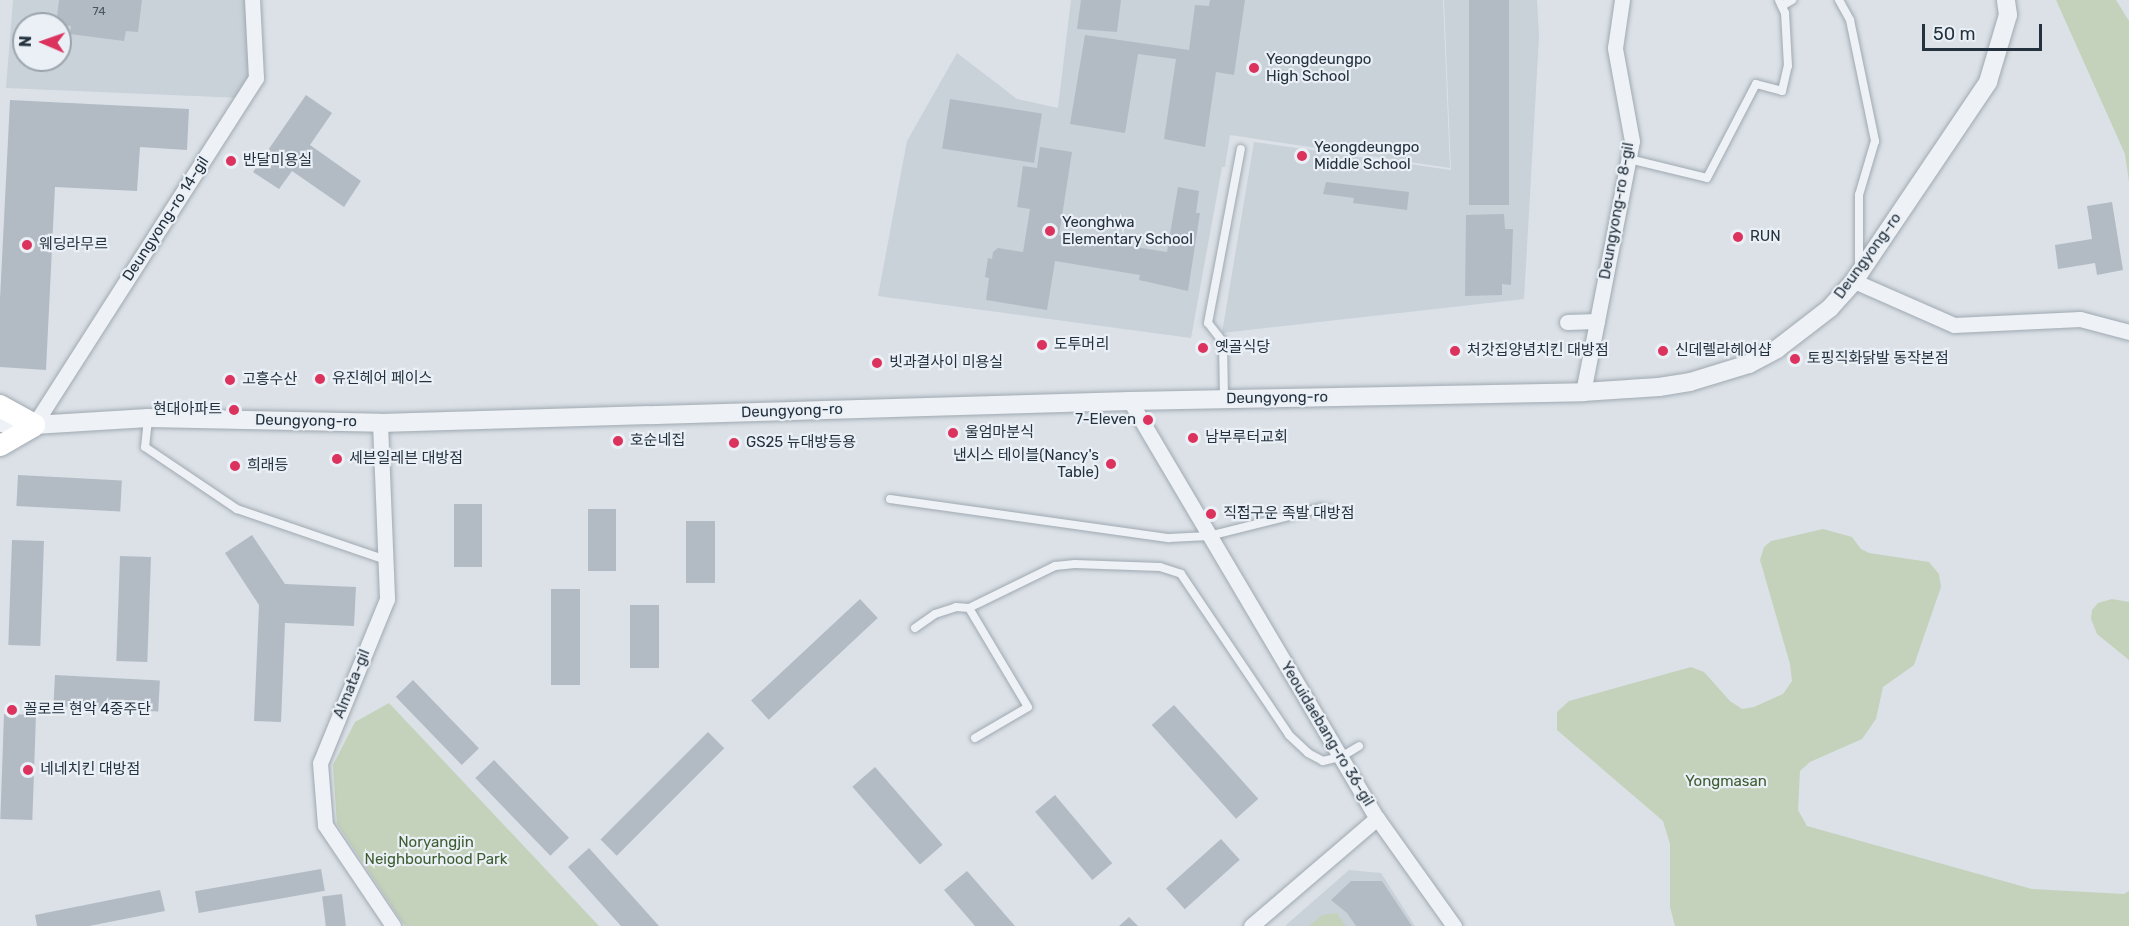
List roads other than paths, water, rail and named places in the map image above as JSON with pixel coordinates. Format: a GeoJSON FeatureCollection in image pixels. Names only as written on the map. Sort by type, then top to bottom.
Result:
{"type":"FeatureCollection","features":[{"type":"Feature","properties":{"kind":"main road"},"geometry":{"type":"LineString","coordinates":[[0,406],[34,425]]}},
{"type":"Feature","properties":{"kind":"main road"},"geometry":{"type":"LineString","coordinates":[[0,445],[34,425]]}},
{"type":"Feature","properties":{"kind":"street","name":"Deungyong-ro 14-gil"},"geometry":{"type":"LineString","coordinates":[[34,425],[256,78],[252,0]]}},
{"type":"Feature","properties":{"kind":"street","name":"Deungyong-ro 8-gil"},"geometry":{"type":"LineString","coordinates":[[1597,321],[1632,141],[1615,48],[1622,0]]}},
{"type":"Feature","properties":{"kind":"street","name":"Deungyong-ro"},"geometry":{"type":"LineString","coordinates":[[0,424],[34,425],[148,418],[380,423],[1130,401],[1584,392],[1659,387],[1690,382],[1749,364],[1777,349],[1806,329],[1830,308],[1856,277],[1988,82],[2008,15],[2006,0]]}},
{"type":"Feature","properties":{"kind":"street"},"geometry":{"type":"LineString","coordinates":[[1856,277],[1954,325],[2080,319],[2129,332]]}},
{"type":"Feature","properties":{"kind":"street"},"geometry":{"type":"LineString","coordinates":[[1567,322],[1597,321],[1584,392]]}},
{"type":"Feature","properties":{"kind":"street","name":"Yeouidaebang-ro 36-gil"},"geometry":{"type":"LineString","coordinates":[[1130,401],[1377,818],[1454,926]]}},
{"type":"Feature","properties":{"kind":"street","name":"Almata-gil"},"geometry":{"type":"LineString","coordinates":[[380,423],[387,599],[320,763],[325,825],[393,926]]}},
{"type":"Feature","properties":{"kind":"street"},"geometry":{"type":"LineString","coordinates":[[1251,926],[1377,818]]}},
{"type":"Feature","properties":{"kind":"lane"},"geometry":{"type":"LineString","coordinates":[[1629,159],[1707,178],[1756,84],[1782,91],[1788,66],[1785,13],[1781,3],[1792,0]]}},
{"type":"Feature","properties":{"kind":"lane"},"geometry":{"type":"LineString","coordinates":[[1839,0],[1850,20],[1875,141],[1859,195],[1856,277]]}},
{"type":"Feature","properties":{"kind":"lane"},"geometry":{"type":"LineString","coordinates":[[1224,399],[1223,342],[1208,323],[1241,148]]}},
{"type":"Feature","properties":{"kind":"lane"},"geometry":{"type":"LineString","coordinates":[[148,418],[145,447],[237,509],[387,560]]}},
{"type":"Feature","properties":{"kind":"lane"},"geometry":{"type":"LineString","coordinates":[[890,499],[1169,538],[1209,536],[1321,508],[1333,511]]}},
{"type":"Feature","properties":{"kind":"lane"},"geometry":{"type":"LineString","coordinates":[[915,628],[935,614],[956,607],[969,608],[1054,566],[1160,567],[1181,574],[1289,735],[1308,753],[1323,761],[1341,758],[1359,746]]}},
{"type":"Feature","properties":{"kind":"lane"},"geometry":{"type":"LineString","coordinates":[[969,608],[1028,707],[975,738]]}},
{"type":"Feature","properties":{"kind":"place","name":"Yeongdeungpo High School"},"geometry":{"type":"Point","coordinates":[1254,68]}},
{"type":"Feature","properties":{"kind":"place","name":"Yeongdeungpo Middle School"},"geometry":{"type":"Point","coordinates":[1302,156]}},
{"type":"Feature","properties":{"kind":"place","name":"반달미용실"},"geometry":{"type":"Point","coordinates":[231,161]}},
{"type":"Feature","properties":{"kind":"place","name":"Yeonghwa Elementary School"},"geometry":{"type":"Point","coordinates":[1050,231]}},
{"type":"Feature","properties":{"kind":"place","name":"RUN"},"geometry":{"type":"Point","coordinates":[1738,237]}},
{"type":"Feature","properties":{"kind":"place","name":"웨딩라무르"},"geometry":{"type":"Point","coordinates":[27,245]}},
{"type":"Feature","properties":{"kind":"place","name":"도투머리"},"geometry":{"type":"Point","coordinates":[1042,345]}},
{"type":"Feature","properties":{"kind":"place","name":"옛골식당"},"geometry":{"type":"Point","coordinates":[1203,348]}},
{"type":"Feature","properties":{"kind":"place","name":"처갓집양념치킨 대방점"},"geometry":{"type":"Point","coordinates":[1455,351]}},
{"type":"Feature","properties":{"kind":"place","name":"신데렐라헤어샵"},"geometry":{"type":"Point","coordinates":[1663,351]}},
{"type":"Feature","properties":{"kind":"place","name":"토핑직화닭발 동작본점"},"geometry":{"type":"Point","coordinates":[1795,359]}},
{"type":"Feature","properties":{"kind":"place","name":"빗과결사이 미용실"},"geometry":{"type":"Point","coordinates":[877,363]}},
{"type":"Feature","properties":{"kind":"place","name":"유진헤어 페이스"},"geometry":{"type":"Point","coordinates":[320,379]}},
{"type":"Feature","properties":{"kind":"place","name":"고흥수산"},"geometry":{"type":"Point","coordinates":[230,380]}},
{"type":"Feature","properties":{"kind":"place","name":"현대아파트"},"geometry":{"type":"Point","coordinates":[234,410]}},
{"type":"Feature","properties":{"kind":"place","name":"7-Eleven"},"geometry":{"type":"Point","coordinates":[1148,420]}},
{"type":"Feature","properties":{"kind":"place","name":"울엄마분식"},"geometry":{"type":"Point","coordinates":[953,433]}},
{"type":"Feature","properties":{"kind":"place","name":"남부루터교회"},"geometry":{"type":"Point","coordinates":[1193,438]}},
{"type":"Feature","properties":{"kind":"place","name":"호순네집"},"geometry":{"type":"Point","coordinates":[618,441]}},
{"type":"Feature","properties":{"kind":"place","name":"GS25 뉴대방등용"},"geometry":{"type":"Point","coordinates":[734,443]}},
{"type":"Feature","properties":{"kind":"place","name":"세븐일레븐 대방점"},"geometry":{"type":"Point","coordinates":[337,459]}},
{"type":"Feature","properties":{"kind":"place","name":"낸시스 테이블(Nancy's Table)"},"geometry":{"type":"Point","coordinates":[1111,464]}},
{"type":"Feature","properties":{"kind":"place","name":"희래등"},"geometry":{"type":"Point","coordinates":[235,466]}},
{"type":"Feature","properties":{"kind":"place","name":"직접구운 족발 대방점"},"geometry":{"type":"Point","coordinates":[1211,514]}},
{"type":"Feature","properties":{"kind":"place","name":"꼴로르 현악 4중주단"},"geometry":{"type":"Point","coordinates":[12,710]}},
{"type":"Feature","properties":{"kind":"place","name":"네네치킨 대방점"},"geometry":{"type":"Point","coordinates":[28,770]}},
{"type":"Feature","properties":{"kind":"park label","name":"Yongmasan"},"geometry":{"type":"Point","coordinates":[1726,782]}},
{"type":"Feature","properties":{"kind":"park label","name":"Noryangjin Neighbourhood Park"},"geometry":{"type":"Point","coordinates":[436,850]}}]}
